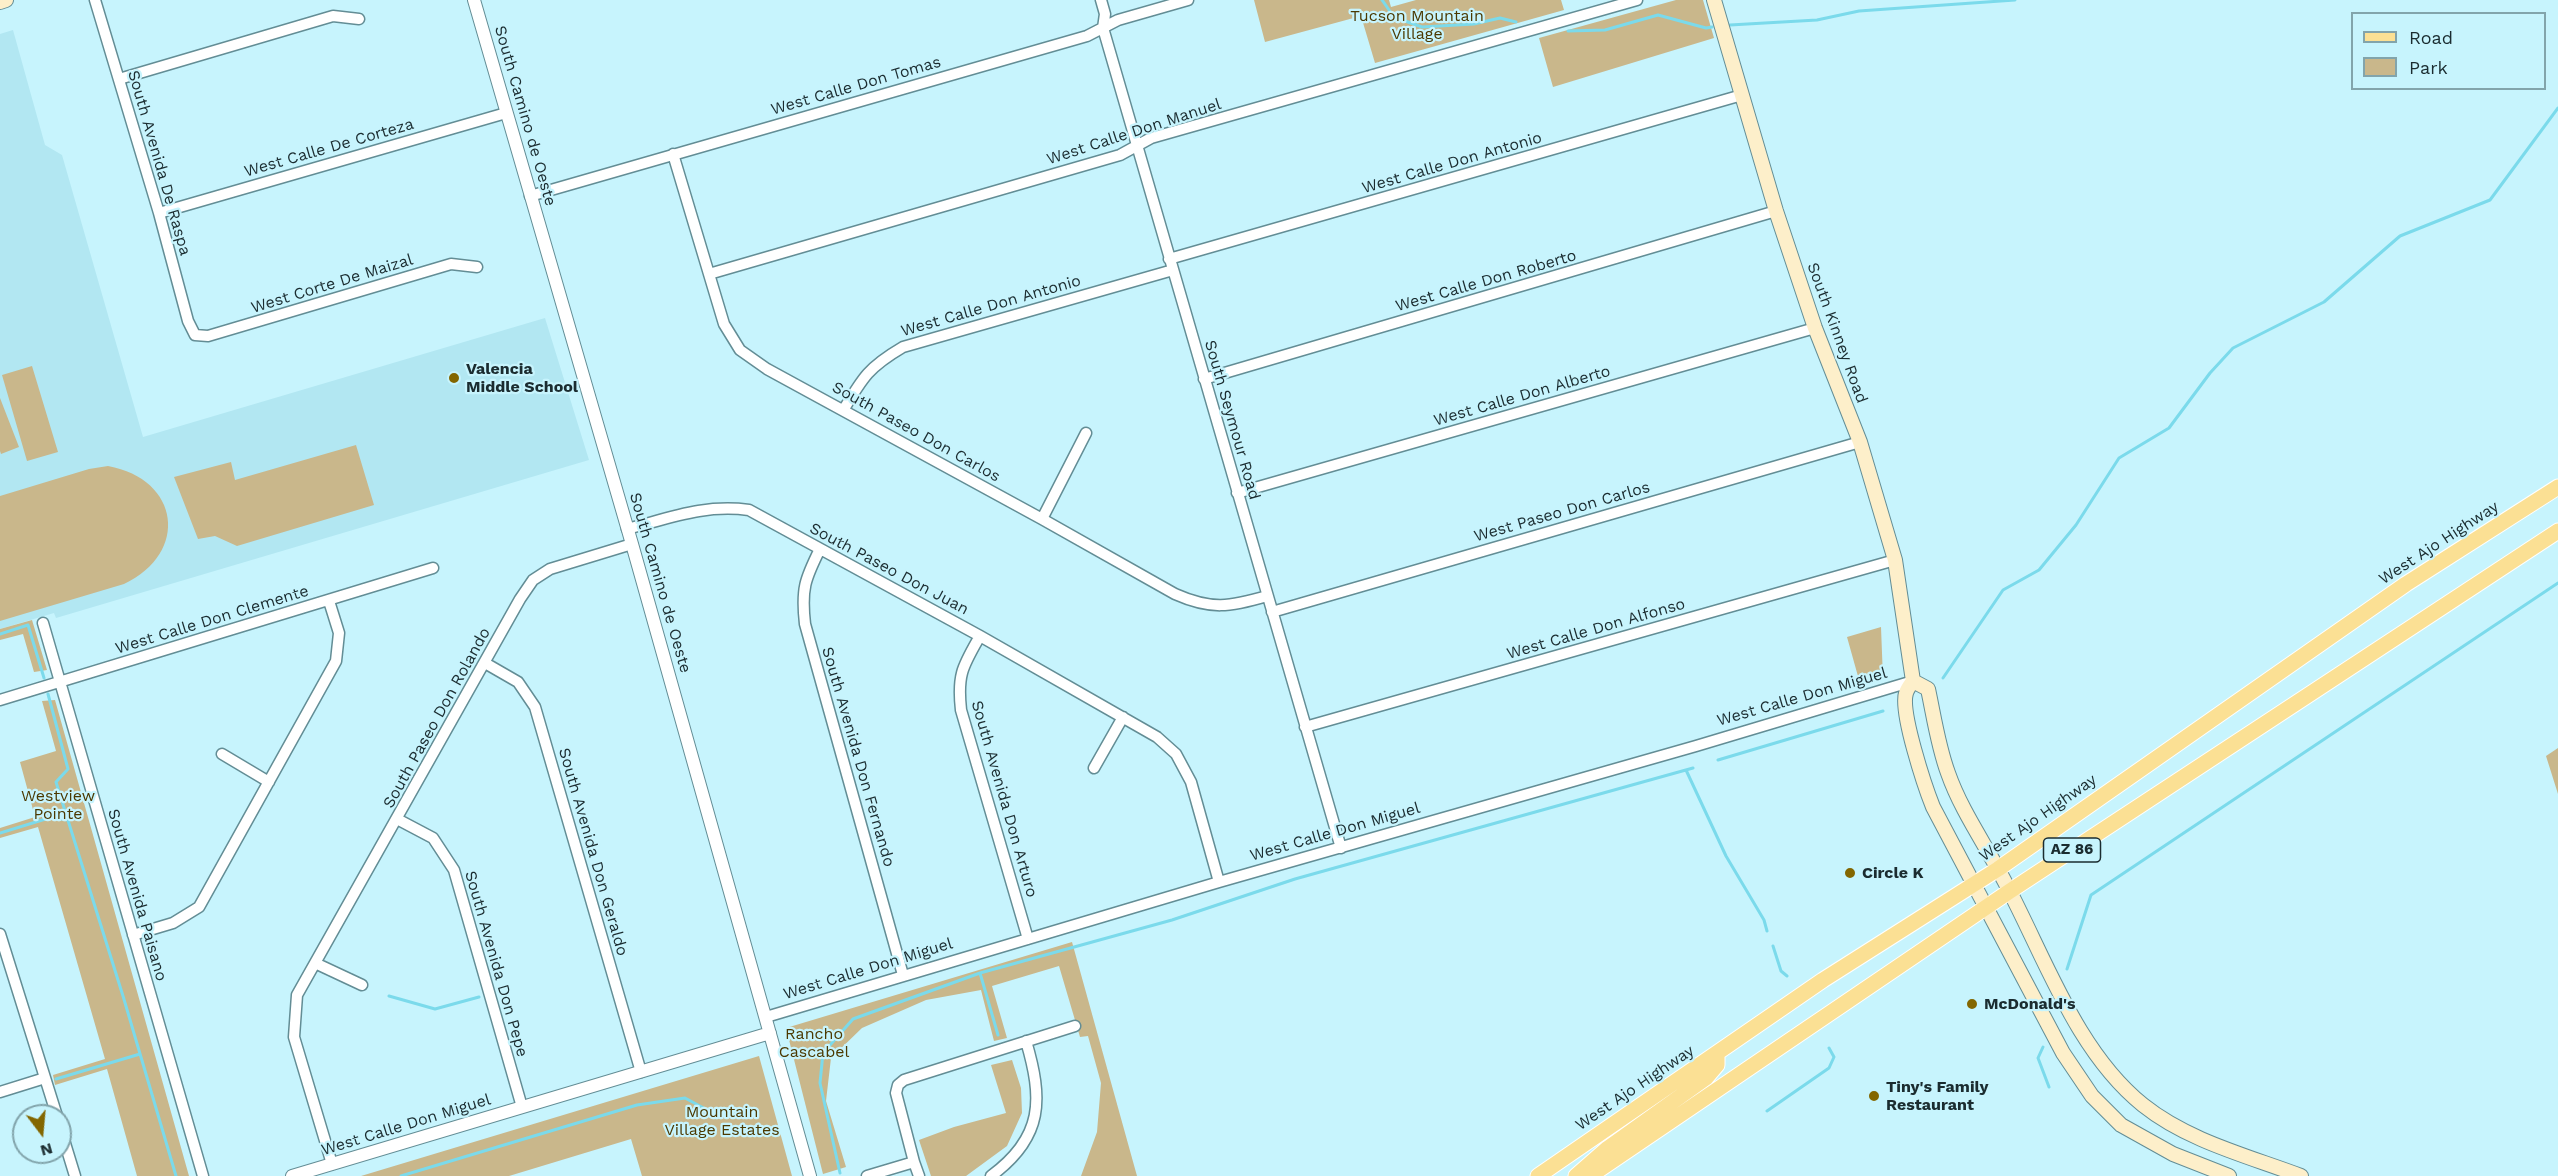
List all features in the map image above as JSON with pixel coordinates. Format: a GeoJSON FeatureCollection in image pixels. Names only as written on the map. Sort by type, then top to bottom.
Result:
{"type":"FeatureCollection","features":[{"type":"Feature","properties":{"kind":"main road"},"geometry":{"type":"LineString","coordinates":[[0,2],[6,0]]}},
{"type":"Feature","properties":{"kind":"main road","name":"South Kinney Road"},"geometry":{"type":"LineString","coordinates":[[1714,0],[1776,211],[1815,328],[1860,442],[1895,560],[1913,681],[1906,694],[1907,709],[1922,780],[1933,807],[1984,909],[2063,1053],[2092,1096],[2129,1130],[2173,1154],[2229,1176]]}},
{"type":"Feature","properties":{"kind":"main road","name":"West Ajo Highway"},"geometry":{"type":"LineString","coordinates":[[1538,1176],[1823,980],[1998,868],[2406,584],[2558,487]]}},
{"type":"Feature","properties":{"kind":"main road","name":"AZ 86"},"geometry":{"type":"LineString","coordinates":[[1590,1176],[2010,891],[2558,531]]}},
{"type":"Feature","properties":{"kind":"main road"},"geometry":{"type":"LineString","coordinates":[[1913,681],[1928,689],[1947,772],[1959,801],[1998,868],[2052,978],[2091,1047],[2110,1074],[2144,1105],[2176,1128],[2301,1176]]}},
{"type":"Feature","properties":{"kind":"main road"},"geometry":{"type":"LineString","coordinates":[[1576,1176],[1608,1148],[1706,1078],[1717,1065],[1717,1055]]}},
{"type":"Feature","properties":{"kind":"street","name":"South Avenida De Raspa"},"geometry":{"type":"LineString","coordinates":[[95,0],[159,213],[188,321],[195,335]]}},
{"type":"Feature","properties":{"kind":"street","name":"South Camino de Oeste"},"geometry":{"type":"LineString","coordinates":[[474,0],[632,544],[810,1176]]}},
{"type":"Feature","properties":{"kind":"street","name":"South Seymour Road"},"geometry":{"type":"LineString","coordinates":[[1101,0],[1106,14],[1103,28],[1136,146],[1341,848]]}},
{"type":"Feature","properties":{"kind":"street","name":"West Calle Don Tomas"},"geometry":{"type":"LineString","coordinates":[[530,196],[1087,36],[1118,20],[1188,0]]}},
{"type":"Feature","properties":{"kind":"street","name":"West Calle Don Manuel"},"geometry":{"type":"LineString","coordinates":[[709,274],[1120,155],[1163,135],[1637,0]]}},
{"type":"Feature","properties":{"kind":"street"},"geometry":{"type":"LineString","coordinates":[[119,79],[333,16],[359,19]]}},
{"type":"Feature","properties":{"kind":"street","name":"West Calle Don Antonio"},"geometry":{"type":"LineString","coordinates":[[1169,259],[1742,95]]}},
{"type":"Feature","properties":{"kind":"street","name":"West Calle De Corteza"},"geometry":{"type":"LineString","coordinates":[[159,213],[506,113]]}},
{"type":"Feature","properties":{"kind":"street","name":"South Paseo Don Carlos"},"geometry":{"type":"LineString","coordinates":[[673,154],[723,324],[740,350],[767,369],[844,409],[1175,594],[1195,603],[1216,606],[1235,605],[1267,596]]}},
{"type":"Feature","properties":{"kind":"street","name":"West Calle Don Roberto"},"geometry":{"type":"LineString","coordinates":[[1204,379],[1776,211]]}},
{"type":"Feature","properties":{"kind":"street","name":"West Corte De Maizal"},"geometry":{"type":"LineString","coordinates":[[195,335],[208,336],[451,264],[477,267]]}},
{"type":"Feature","properties":{"kind":"street","name":"West Calle Don Antonio"},"geometry":{"type":"LineString","coordinates":[[844,409],[862,379],[879,361],[903,347],[1173,270]]}},
{"type":"Feature","properties":{"kind":"street","name":"West Calle Don Alberto"},"geometry":{"type":"LineString","coordinates":[[1237,493],[1815,328]]}},
{"type":"Feature","properties":{"kind":"street"},"geometry":{"type":"LineString","coordinates":[[1042,519],[1086,433]]}},
{"type":"Feature","properties":{"kind":"street","name":"West Paseo Don Carlos"},"geometry":{"type":"LineString","coordinates":[[1272,612],[1860,442]]}},
{"type":"Feature","properties":{"kind":"street","name":"South Paseo Don Juan"},"geometry":{"type":"LineString","coordinates":[[627,529],[699,510],[723,507],[748,510],[980,636],[1157,737],[1176,754],[1191,782],[1219,882]]}},
{"type":"Feature","properties":{"kind":"street","name":"South Paseo Don Rolando"},"geometry":{"type":"LineString","coordinates":[[332,1164],[294,1037],[297,995],[520,599],[533,580],[550,569],[632,544]]}},
{"type":"Feature","properties":{"kind":"street","name":"South Avenida Don Fernando"},"geometry":{"type":"LineString","coordinates":[[820,549],[806,577],[802,598],[805,624],[903,975]]}},
{"type":"Feature","properties":{"kind":"street","name":"West Calle Don Alfonso"},"geometry":{"type":"LineString","coordinates":[[1305,727],[1895,560]]}},
{"type":"Feature","properties":{"kind":"street","name":"West Calle Don Clemente"},"geometry":{"type":"LineString","coordinates":[[0,700],[329,601],[433,567]]}},
{"type":"Feature","properties":{"kind":"street"},"geometry":{"type":"LineString","coordinates":[[133,935],[173,924],[199,907],[336,661],[339,633],[329,601]]}},
{"type":"Feature","properties":{"kind":"street","name":"South Avenida Paisano"},"geometry":{"type":"LineString","coordinates":[[43,623],[203,1176]]}},
{"type":"Feature","properties":{"kind":"street","name":"South Avenida Don Arturo"},"geometry":{"type":"LineString","coordinates":[[980,636],[962,668],[958,686],[961,710],[1028,939]]}},
{"type":"Feature","properties":{"kind":"street","name":"South Avenida Don Geraldo"},"geometry":{"type":"LineString","coordinates":[[485,663],[518,682],[535,707],[641,1072]]}},
{"type":"Feature","properties":{"kind":"street","name":"West Calle Don Miguel"},"geometry":{"type":"LineString","coordinates":[[766,1017],[1219,882],[1913,681]]}},
{"type":"Feature","properties":{"kind":"street"},"geometry":{"type":"LineString","coordinates":[[1094,768],[1123,717]]}},
{"type":"Feature","properties":{"kind":"street"},"geometry":{"type":"LineString","coordinates":[[222,754],[269,782]]}},
{"type":"Feature","properties":{"kind":"street","name":"South Avenida Don Pepe"},"geometry":{"type":"LineString","coordinates":[[397,819],[433,838],[454,870],[522,1107]]}},
{"type":"Feature","properties":{"kind":"street"},"geometry":{"type":"LineString","coordinates":[[0,934],[4,959],[53,1104]]}},
{"type":"Feature","properties":{"kind":"street"},"geometry":{"type":"LineString","coordinates":[[315,963],[362,985]]}},
{"type":"Feature","properties":{"kind":"street"},"geometry":{"type":"LineString","coordinates":[[919,1176],[897,1102],[898,1085],[910,1077],[1075,1026]]}},
{"type":"Feature","properties":{"kind":"street","name":"West Calle Don Miguel"},"geometry":{"type":"LineString","coordinates":[[292,1176],[770,1033]]}},
{"type":"Feature","properties":{"kind":"street"},"geometry":{"type":"LineString","coordinates":[[991,1176],[1016,1155],[1029,1137],[1037,1114],[1037,1089],[1026,1041]]}},
{"type":"Feature","properties":{"kind":"street"},"geometry":{"type":"LineString","coordinates":[[0,1092],[45,1078]]}},
{"type":"Feature","properties":{"kind":"street"},"geometry":{"type":"LineString","coordinates":[[867,1176],[914,1162]]}},
{"type":"Feature","properties":{"kind":"shaded area","name":"Valencia Middle School"},"geometry":{"type":"Polygon","coordinates":[[[13,30],[45,145],[62,155],[143,437],[545,318],[589,460],[56,618],[54,613],[0,629],[0,34],[13,30]]]}},
{"type":"Feature","properties":{"kind":"green space","name":"Tucson Mountain Village"},"geometry":{"type":"Polygon","coordinates":[[[1254,0],[1389,0],[1391,7],[1416,0],[1561,0],[1564,10],[1375,63],[1361,16],[1265,42],[1254,0]]]}},
{"type":"Feature","properties":{"kind":"green space"},"geometry":{"type":"Polygon","coordinates":[[[1676,0],[1703,0],[1714,38],[1553,87],[1539,38],[1676,0]]]}},
{"type":"Feature","properties":{"kind":"green space"},"geometry":{"type":"Polygon","coordinates":[[[32,366],[58,452],[27,461],[2,375],[32,366]]]}},
{"type":"Feature","properties":{"kind":"green space"},"geometry":{"type":"Polygon","coordinates":[[[0,398],[19,447],[1,454],[0,451],[0,398]]]}},
{"type":"Feature","properties":{"kind":"green space"},"geometry":{"type":"Polygon","coordinates":[[[356,445],[374,505],[237,546],[215,536],[198,539],[174,477],[231,462],[235,480],[356,445]]]}},
{"type":"Feature","properties":{"kind":"green space"},"geometry":{"type":"Polygon","coordinates":[[[108,466],[132,474],[150,486],[162,501],[168,518],[167,536],[159,554],[145,571],[124,584],[0,621],[0,496],[89,469],[108,466]]]}},
{"type":"Feature","properties":{"kind":"green space"},"geometry":{"type":"Polygon","coordinates":[[[32,620],[47,670],[34,672],[23,634],[0,640],[0,629],[32,620]]]}},
{"type":"Feature","properties":{"kind":"green space"},"geometry":{"type":"Polygon","coordinates":[[[1881,627],[1883,679],[1861,687],[1847,637],[1881,627]]]}},
{"type":"Feature","properties":{"kind":"green space","name":"Westview Pointe"},"geometry":{"type":"Polygon","coordinates":[[[55,700],[189,1176],[137,1176],[107,1069],[55,1085],[53,1075],[105,1059],[38,827],[0,838],[0,828],[35,817],[20,762],[56,751],[42,701],[55,700]]]}},
{"type":"Feature","properties":{"kind":"green space"},"geometry":{"type":"Polygon","coordinates":[[[2558,748],[2558,794],[2546,756],[2558,748]]]}},
{"type":"Feature","properties":{"kind":"green space","name":"Rancho Cascabel"},"geometry":{"type":"Polygon","coordinates":[[[1072,942],[1137,1176],[1081,1176],[1097,1132],[1101,1083],[1088,1036],[1080,1037],[1059,966],[992,986],[1007,1038],[994,1041],[981,990],[926,1000],[862,1028],[831,1058],[826,1101],[846,1167],[823,1174],[786,1028],[1072,942]]]}},
{"type":"Feature","properties":{"kind":"green space","name":"Mountain Village Estates"},"geometry":{"type":"Polygon","coordinates":[[[759,1056],[792,1176],[642,1176],[631,1139],[509,1176],[361,1176],[759,1056]]]}},
{"type":"Feature","properties":{"kind":"green space"},"geometry":{"type":"Polygon","coordinates":[[[1012,1060],[1021,1088],[1022,1113],[1007,1146],[966,1176],[931,1176],[919,1140],[954,1127],[1006,1113],[991,1065],[1012,1060]]]}},
{"type":"Feature","properties":{"kind":"waterway"},"geometry":{"type":"LineString","coordinates":[[1382,0],[1394,17],[1422,27],[1474,24],[1500,18],[1516,22]]}},
{"type":"Feature","properties":{"kind":"waterway"},"geometry":{"type":"LineString","coordinates":[[1730,25],[1817,20],[1859,11],[2015,0]]}},
{"type":"Feature","properties":{"kind":"waterway"},"geometry":{"type":"LineString","coordinates":[[1568,31],[1605,30],[1658,15],[1706,28],[1712,27]]}},
{"type":"Feature","properties":{"kind":"waterway"},"geometry":{"type":"LineString","coordinates":[[1943,678],[2003,590],[2039,570],[2076,525],[2119,458],[2169,428],[2210,373],[2233,348],[2324,302],[2400,236],[2490,200],[2558,108]]}},
{"type":"Feature","properties":{"kind":"waterway"},"geometry":{"type":"LineString","coordinates":[[2067,969],[2091,895],[2558,583]]}},
{"type":"Feature","properties":{"kind":"waterway"},"geometry":{"type":"LineString","coordinates":[[0,634],[28,625],[44,678]]}},
{"type":"Feature","properties":{"kind":"waterway"},"geometry":{"type":"LineString","coordinates":[[48,694],[68,769],[56,782],[176,1176]]}},
{"type":"Feature","properties":{"kind":"waterway"},"geometry":{"type":"LineString","coordinates":[[1718,760],[1883,711]]}},
{"type":"Feature","properties":{"kind":"waterway"},"geometry":{"type":"LineString","coordinates":[[840,1173],[820,1083],[823,1053],[853,1019],[980,973],[1172,920],[1295,879],[1693,768]]}},
{"type":"Feature","properties":{"kind":"waterway"},"geometry":{"type":"LineString","coordinates":[[1686,770],[1726,856],[1764,920],[1767,931]]}},
{"type":"Feature","properties":{"kind":"waterway"},"geometry":{"type":"LineString","coordinates":[[0,833],[52,817],[67,820]]}},
{"type":"Feature","properties":{"kind":"waterway"},"geometry":{"type":"LineString","coordinates":[[1773,946],[1781,971],[1787,976]]}},
{"type":"Feature","properties":{"kind":"waterway"},"geometry":{"type":"LineString","coordinates":[[980,973],[998,1035]]}},
{"type":"Feature","properties":{"kind":"waterway"},"geometry":{"type":"LineString","coordinates":[[389,996],[435,1009],[479,997]]}},
{"type":"Feature","properties":{"kind":"waterway"},"geometry":{"type":"LineString","coordinates":[[2043,1047],[2038,1058],[2049,1087]]}},
{"type":"Feature","properties":{"kind":"waterway"},"geometry":{"type":"LineString","coordinates":[[1767,1111],[1829,1068],[1834,1057],[1829,1048]]}},
{"type":"Feature","properties":{"kind":"waterway"},"geometry":{"type":"LineString","coordinates":[[56,1079],[140,1054]]}},
{"type":"Feature","properties":{"kind":"waterway"},"geometry":{"type":"LineString","coordinates":[[401,1176],[637,1105],[685,1098],[711,1112]]}},
{"type":"Feature","properties":{"kind":"place","name":"Valencia Middle School"},"geometry":{"type":"Point","coordinates":[454,378]}},
{"type":"Feature","properties":{"kind":"place","name":"Circle K"},"geometry":{"type":"Point","coordinates":[1850,873]}},
{"type":"Feature","properties":{"kind":"place","name":"McDonald's"},"geometry":{"type":"Point","coordinates":[1972,1004]}},
{"type":"Feature","properties":{"kind":"place","name":"Tiny's Family Restaurant"},"geometry":{"type":"Point","coordinates":[1874,1096]}}]}
